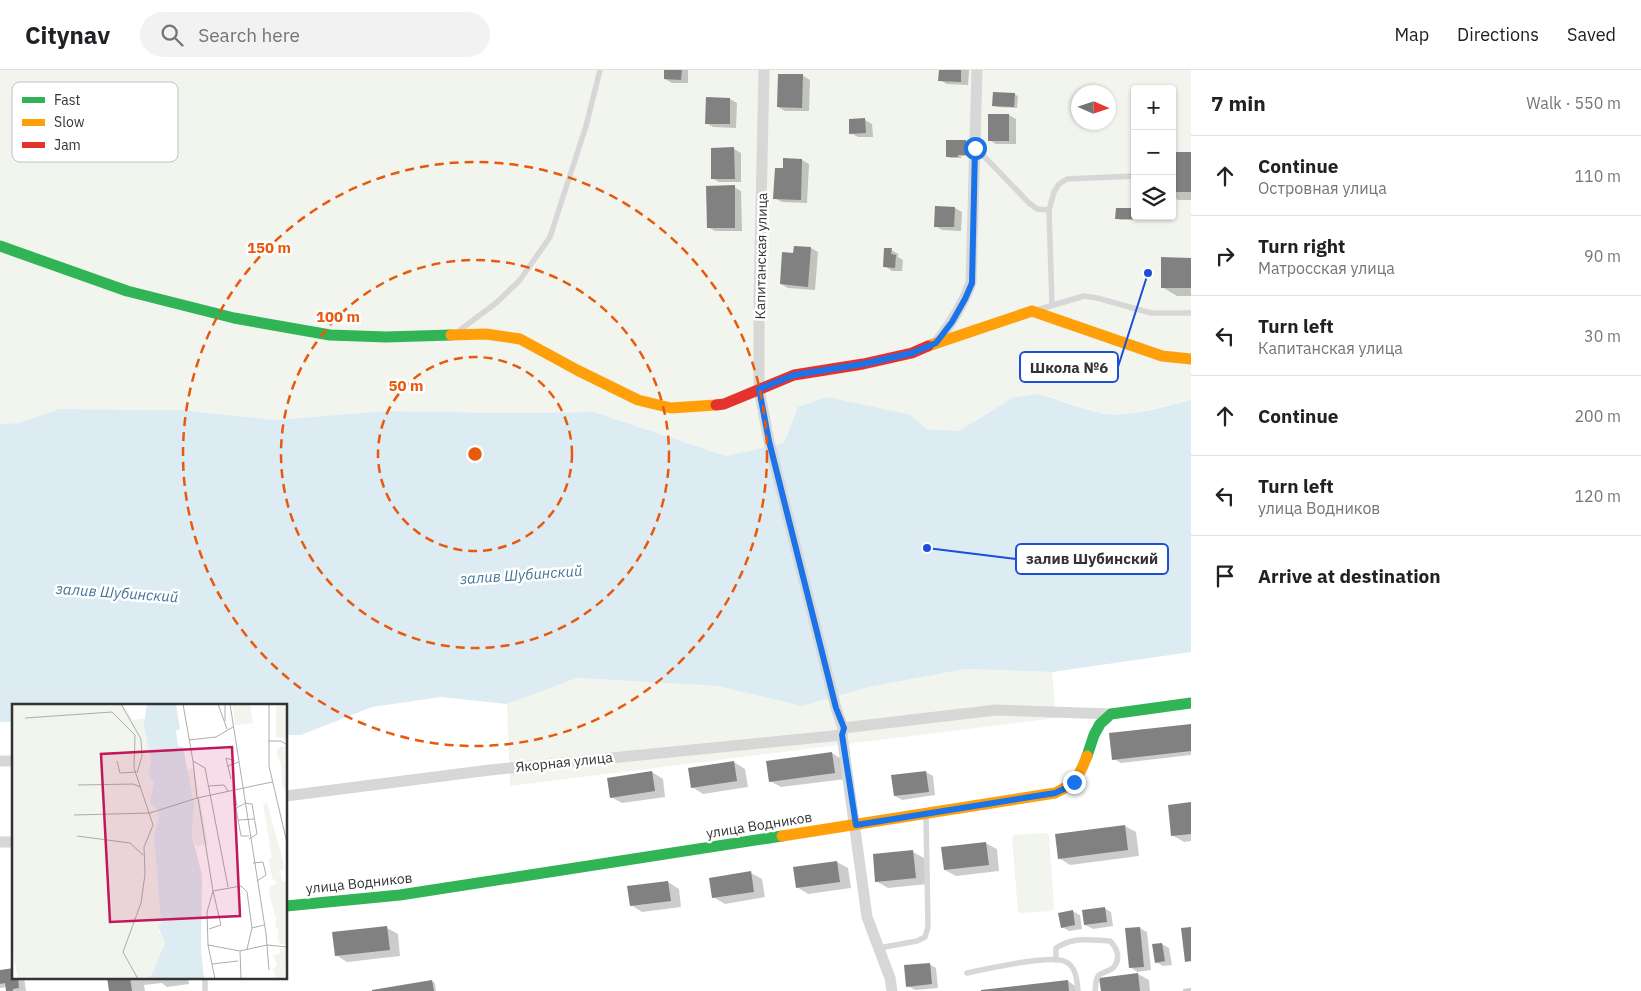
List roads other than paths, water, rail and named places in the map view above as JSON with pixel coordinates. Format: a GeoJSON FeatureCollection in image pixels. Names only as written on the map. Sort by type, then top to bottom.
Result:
{"type":"FeatureCollection","features":[{"type":"Feature","properties":{"kind":"street","name":"Капитанская улица"},"geometry":{"type":"LineString","coordinates":[[764,70],[759,389],[769,441],[843,732],[867,917],[890,978],[892,991]]}},
{"type":"Feature","properties":{"kind":"street"},"geometry":{"type":"LineString","coordinates":[[936,343],[952,322],[972,283],[977,70]]}},
{"type":"Feature","properties":{"kind":"street"},"geometry":{"type":"LineString","coordinates":[[0,246],[128,291],[234,318],[330,335],[386,338],[486,334],[520,339],[638,400],[671,408],[724,404],[794,375],[863,364],[912,353],[936,343],[1032,311],[1162,356],[1191,359]]}},
{"type":"Feature","properties":{"kind":"street"},"geometry":{"type":"LineString","coordinates":[[1111,714],[1191,703]]}},
{"type":"Feature","properties":{"kind":"street","name":"Якорная улица"},"geometry":{"type":"LineString","coordinates":[[288,796],[490,770],[843,732],[996,710],[1111,714]]}},
{"type":"Feature","properties":{"kind":"street","name":"улица Водников"},"geometry":{"type":"LineString","coordinates":[[288,906],[419,892],[1055,793],[1068,787],[1080,775],[1094,735],[1100,724],[1111,714]]}},
{"type":"Feature","properties":{"kind":"lane"},"geometry":{"type":"LineString","coordinates":[[454,334],[496,303],[520,280],[550,237],[586,126],[600,70]]}},
{"type":"Feature","properties":{"kind":"lane"},"geometry":{"type":"LineString","coordinates":[[975,148],[1029,203],[1037,209],[1049,210]]}},
{"type":"Feature","properties":{"kind":"lane"},"geometry":{"type":"LineString","coordinates":[[1052,305],[1049,210],[1054,192],[1059,184],[1067,179],[1131,176]]}},
{"type":"Feature","properties":{"kind":"lane"},"geometry":{"type":"LineString","coordinates":[[1032,311],[1084,296],[1151,313],[1191,313]]}},
{"type":"Feature","properties":{"kind":"lane"},"geometry":{"type":"LineString","coordinates":[[879,948],[917,941],[925,937],[928,927],[926,814]]}},
{"type":"Feature","properties":{"kind":"lane"},"geometry":{"type":"LineString","coordinates":[[1056,960],[1056,948],[1066,942],[1079,940],[1110,942],[1116,948],[1118,958],[1113,968],[1097,978],[1095,991]]}},
{"type":"Feature","properties":{"kind":"lane"},"geometry":{"type":"LineString","coordinates":[[967,973],[999,966],[1045,960],[1064,960],[1072,967],[1078,991]]}},
{"type":"Feature","properties":{"kind":"lane"},"geometry":{"type":"LineString","coordinates":[[205,978],[205,991]]}},
{"type":"Feature","properties":{"kind":"water"},"geometry":{"type":"Polygon","coordinates":[[[1039,394],[1088,410],[1107,414],[1143,412],[1191,400],[1191,652],[1052,672],[966,669],[869,687],[802,706],[717,686],[577,678],[507,704],[441,697],[372,707],[301,735],[288,735],[288,704],[12,704],[12,722],[0,722],[0,424],[19,423],[59,409],[180,410],[275,420],[386,411],[594,412],[726,456],[784,443],[798,407],[827,397],[911,415],[927,429],[959,431],[1014,397],[1039,394]]]}},
{"type":"Feature","properties":{"kind":"place","name":"Школа №6"},"geometry":{"type":"Point","coordinates":[1148,273]}},
{"type":"Feature","properties":{"kind":"place","name":"залив Шубинский"},"geometry":{"type":"Point","coordinates":[927,548]}}]}
